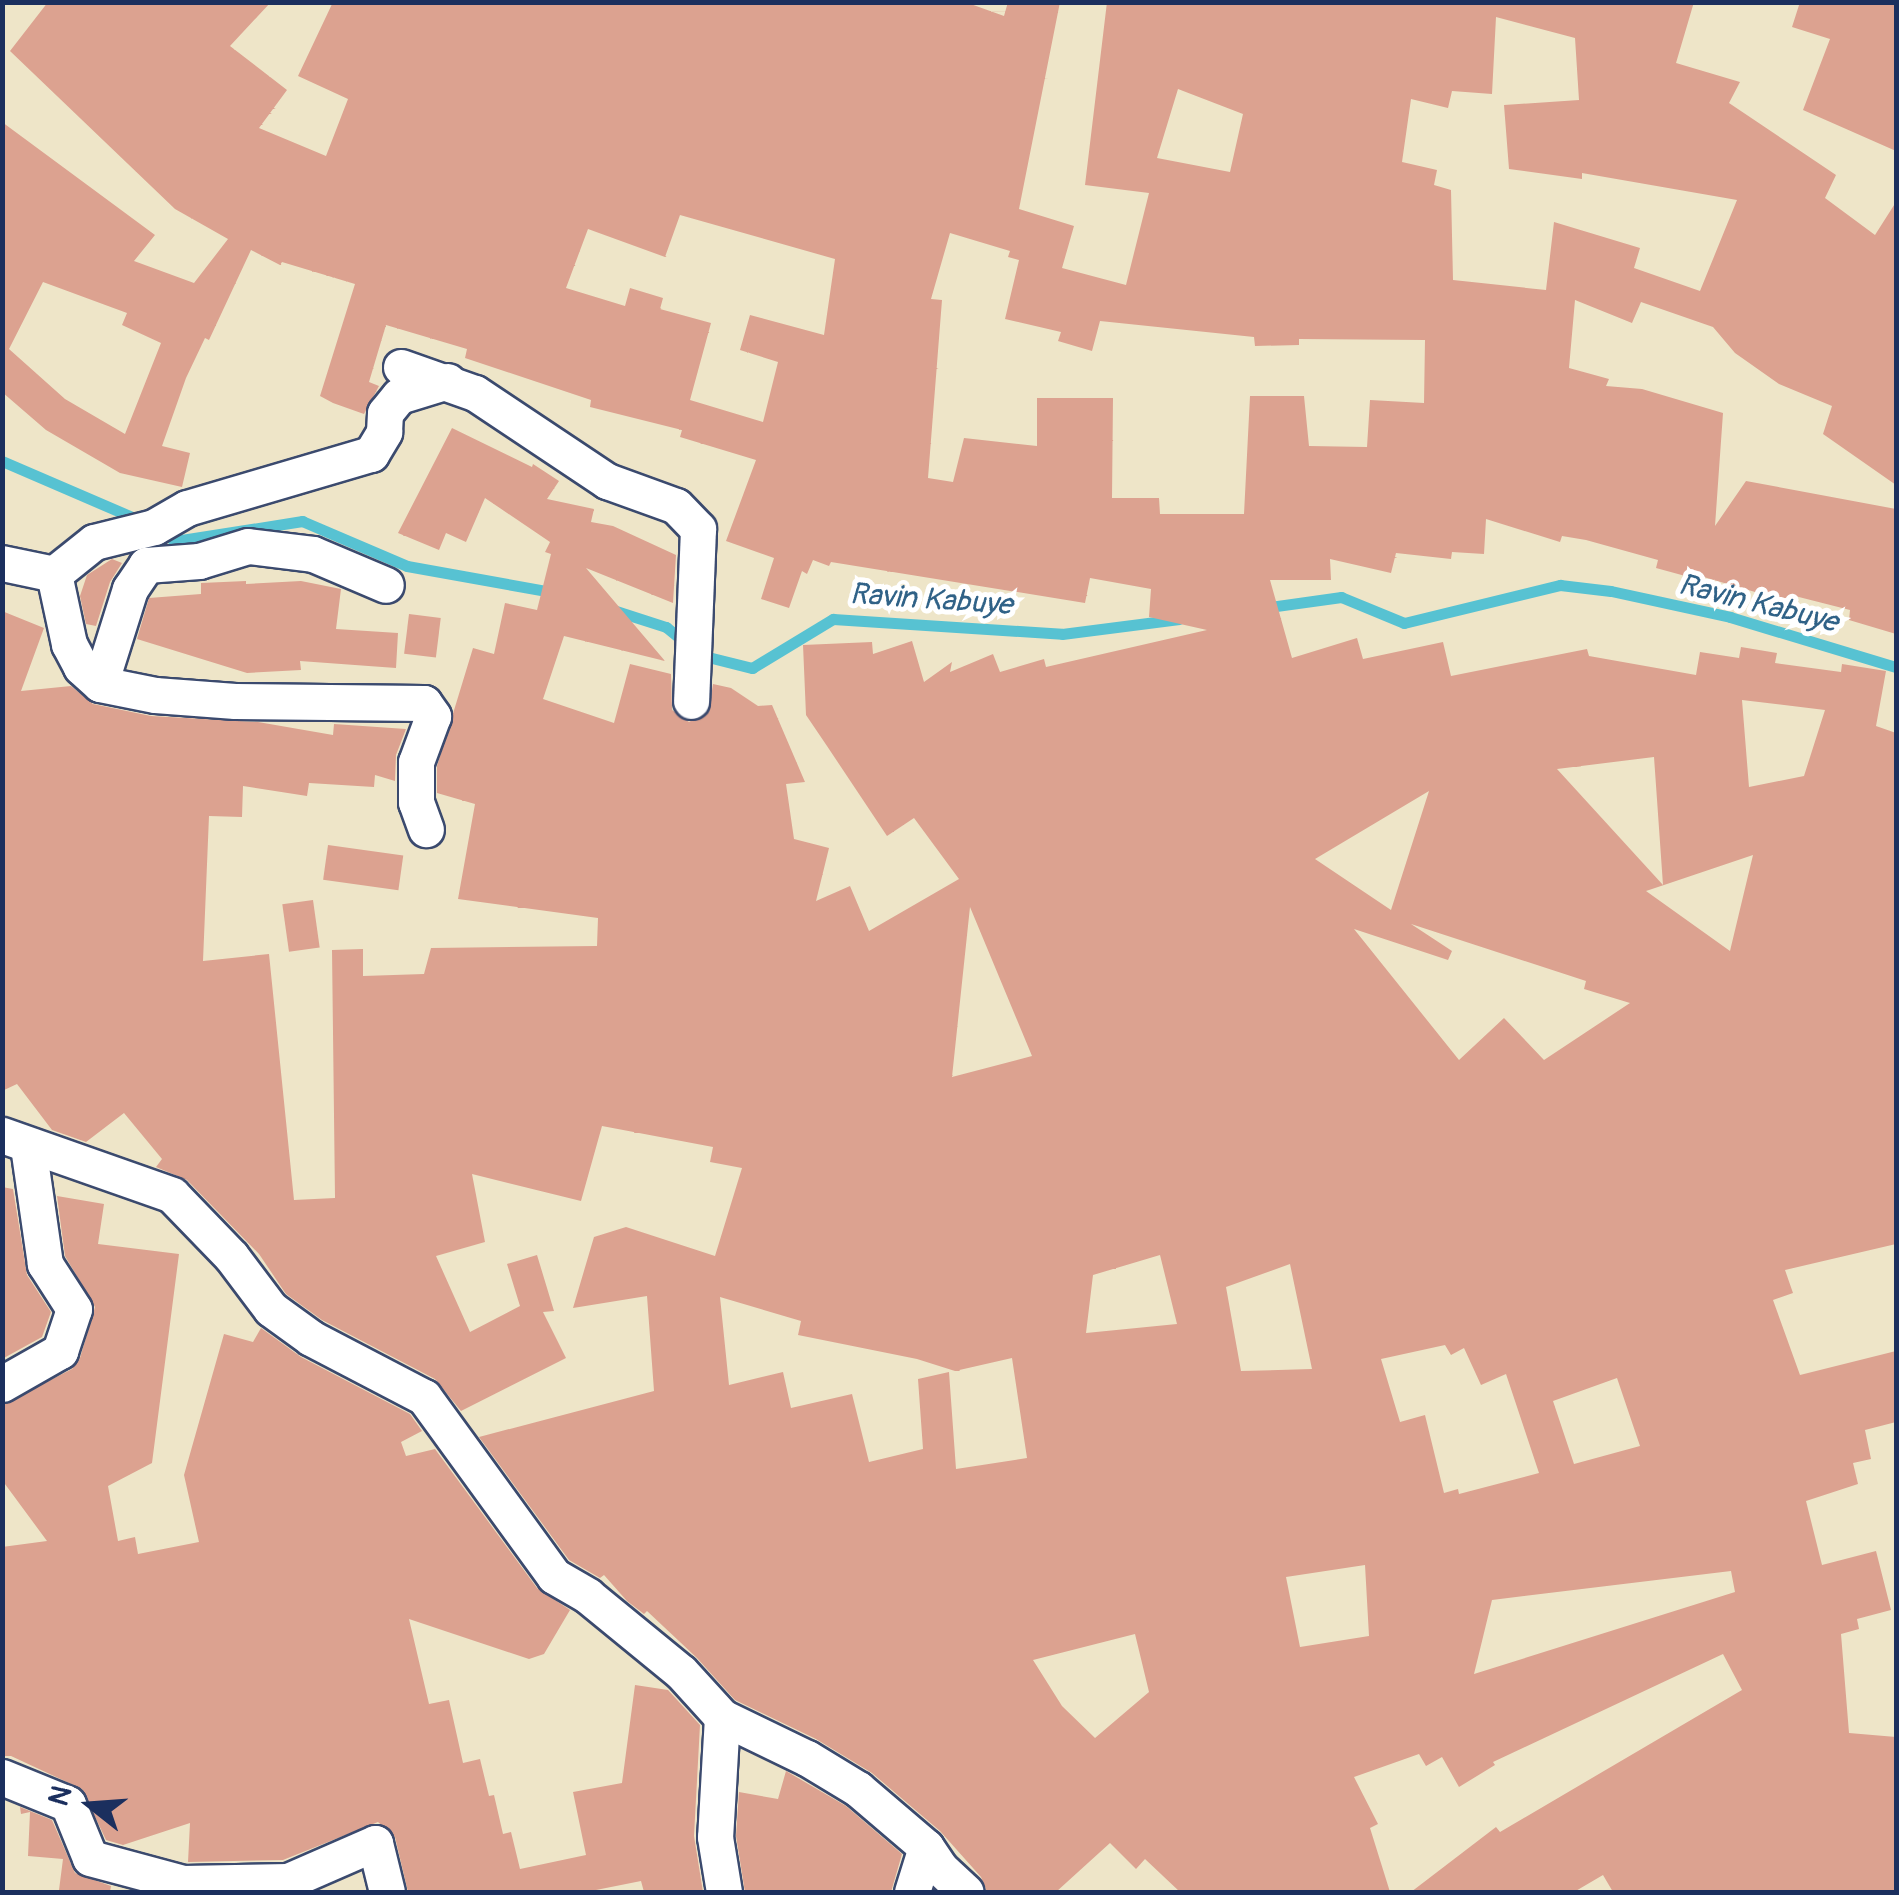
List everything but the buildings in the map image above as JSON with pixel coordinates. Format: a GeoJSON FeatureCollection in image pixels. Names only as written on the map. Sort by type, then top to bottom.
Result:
{"type":"FeatureCollection","features":[{"type":"Feature","properties":{"kind":"street"},"geometry":{"type":"LineString","coordinates":[[401,367],[449,381],[546,438],[607,481],[676,506],[698,529],[691,701]]}},
{"type":"Feature","properties":{"kind":"street"},"geometry":{"type":"LineString","coordinates":[[54,574],[94,542],[154,527],[188,508],[371,454],[384,432],[385,413],[399,396],[449,381]]}},
{"type":"Feature","properties":{"kind":"street"},"geometry":{"type":"LineString","coordinates":[[100,684],[130,588],[146,564],[199,560],[248,546],[314,554],[386,586]]}},
{"type":"Feature","properties":{"kind":"street"},"geometry":{"type":"LineString","coordinates":[[2,563],[54,574]]}},
{"type":"Feature","properties":{"kind":"street"},"geometry":{"type":"LineString","coordinates":[[54,574],[69,644],[81,667],[100,684],[155,695],[235,701],[424,703],[433,716],[416,762],[416,802],[426,828]]}},
{"type":"Feature","properties":{"kind":"street"},"geometry":{"type":"LineString","coordinates":[[2,1384],[60,1352],[74,1309],[45,1264],[15,1141]]}},
{"type":"Feature","properties":{"kind":"street"},"geometry":{"type":"LineString","coordinates":[[15,1141],[172,1195],[231,1256],[271,1309],[311,1338],[424,1398],[554,1576],[588,1596],[681,1672],[722,1717],[808,1758],[858,1789],[926,1848],[940,1868],[966,1892]]}},
{"type":"Feature","properties":{"kind":"street"},"geometry":{"type":"LineString","coordinates":[[722,1717],[716,1837],[724,1892]]}},
{"type":"Feature","properties":{"kind":"street"},"geometry":{"type":"LineString","coordinates":[[2,1777],[68,1804],[90,1858],[183,1883],[288,1880],[375,1843],[387,1892]]}},
{"type":"Feature","properties":{"kind":"street"},"geometry":{"type":"LineString","coordinates":[[912,1892],[926,1848]]}},
{"type":"Feature","properties":{"kind":"waterway","name":"Ravin Kabuye"},"geometry":{"type":"LineString","coordinates":[[2,461],[141,521]]}},
{"type":"Feature","properties":{"kind":"waterway","name":"Ravin Kabuye"},"geometry":{"type":"LineString","coordinates":[[157,529],[175,541],[302,521],[407,566],[557,593]]}},
{"type":"Feature","properties":{"kind":"waterway","name":"Ravin Kabuye"},"geometry":{"type":"LineString","coordinates":[[1262,608],[1341,597],[1404,623],[1560,585],[1611,591],[1730,617],[1896,667]]}},
{"type":"Feature","properties":{"kind":"waterway","name":"Ravin Kabuye"},"geometry":{"type":"LineString","coordinates":[[613,610],[666,627],[686,643]]}},
{"type":"Feature","properties":{"kind":"waterway","name":"Ravin Kabuye"},"geometry":{"type":"LineString","coordinates":[[700,655],[752,668],[833,619],[1062,634],[1179,619]]}}]}
